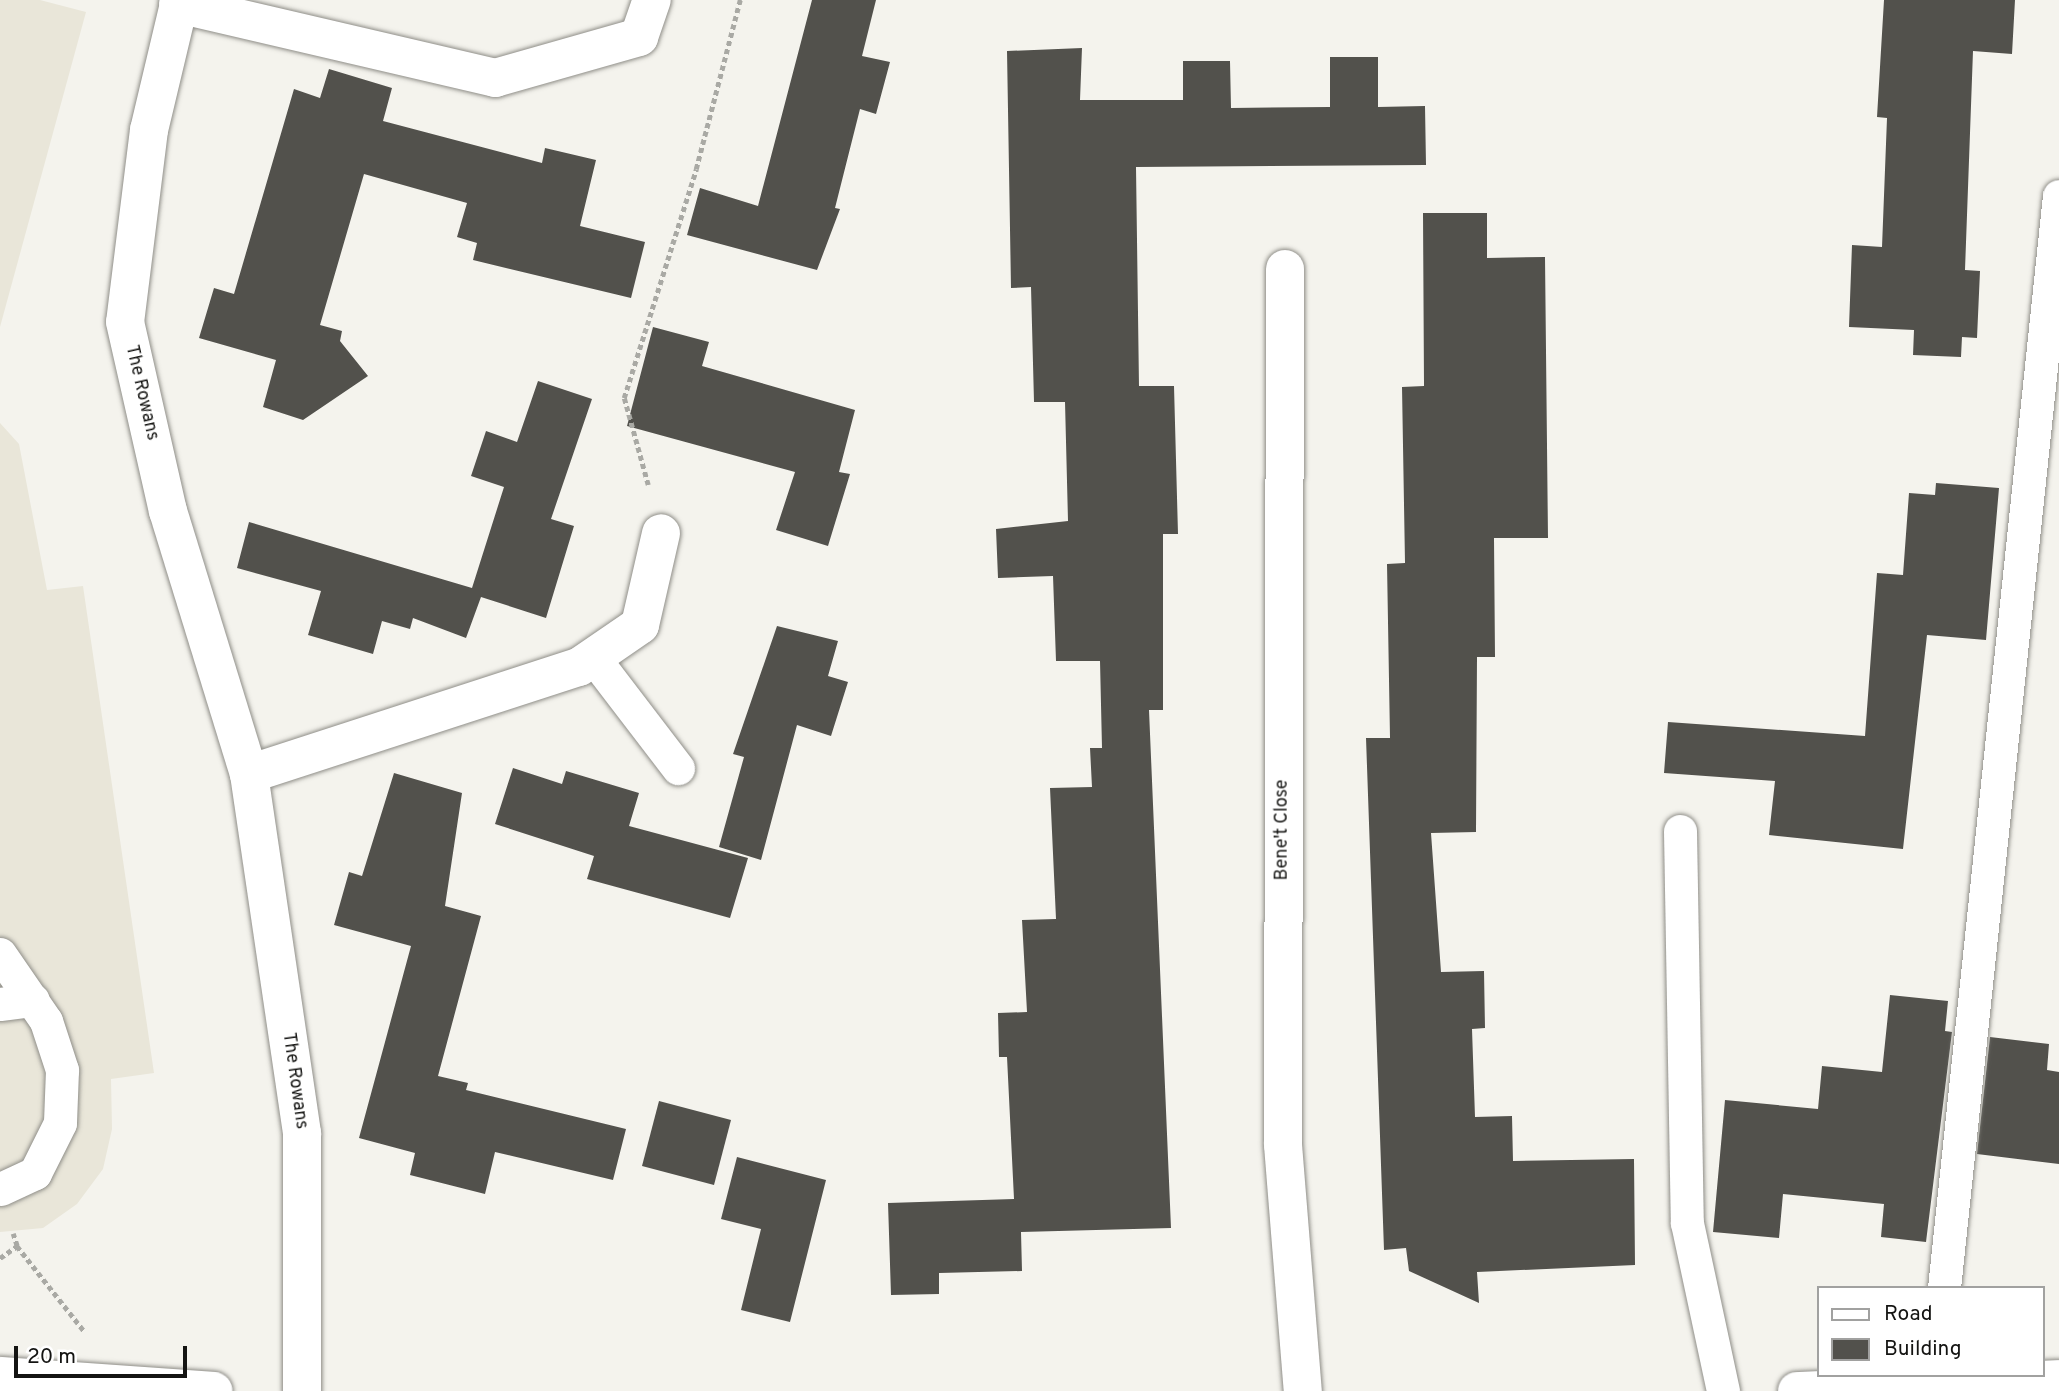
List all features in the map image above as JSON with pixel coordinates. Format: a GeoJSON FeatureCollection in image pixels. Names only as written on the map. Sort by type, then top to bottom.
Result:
{"type":"FeatureCollection","features":[{"type":"Feature","properties":{"kind":"street","name":"The Rowans"},"geometry":{"type":"LineString","coordinates":[[302,1391],[302,1133],[249,774],[168,511],[125,322],[149,130],[179,2],[495,78],[639,37],[652,0]]}},
{"type":"Feature","properties":{"kind":"street","name":"Bene't Close"},"geometry":{"type":"LineString","coordinates":[[1285,269],[1283,1145],[1303,1391]]}},
{"type":"Feature","properties":{"kind":"street"},"geometry":{"type":"LineString","coordinates":[[249,774],[593,657],[640,625],[661,533]]}},
{"type":"Feature","properties":{"kind":"street"},"geometry":{"type":"LineString","coordinates":[[1797,1391],[1935,1380],[2059,1379]]}},
{"type":"Feature","properties":{"kind":"street"},"geometry":{"type":"LineString","coordinates":[[3,1381],[213,1391]]}},
{"type":"Feature","properties":{"kind":"lane"},"geometry":{"type":"LineString","coordinates":[[1944,1286],[2059,196]]}},
{"type":"Feature","properties":{"kind":"lane"},"geometry":{"type":"LineString","coordinates":[[593,657],[678,768]]}},
{"type":"Feature","properties":{"kind":"lane"},"geometry":{"type":"LineString","coordinates":[[1680,831],[1687,1223],[1723,1391]]}},
{"type":"Feature","properties":{"kind":"lane"},"geometry":{"type":"LineString","coordinates":[[0,954],[33,1000],[62,1070],[60,1123],[35,1173],[0,1189]]}},
{"type":"Feature","properties":{"kind":"lane"},"geometry":{"type":"LineString","coordinates":[[0,1004],[33,1000]]}},
{"type":"Feature","properties":{"kind":"path"},"geometry":{"type":"LineString","coordinates":[[661,533],[624,398],[696,169],[740,0]]}},
{"type":"Feature","properties":{"kind":"path"},"geometry":{"type":"LineString","coordinates":[[17,1246],[92,1341]]}},
{"type":"Feature","properties":{"kind":"shaded area"},"geometry":{"type":"Polygon","coordinates":[[[0,0],[40,0],[86,12],[0,327],[0,0]]]}},
{"type":"Feature","properties":{"kind":"shaded area"},"geometry":{"type":"Polygon","coordinates":[[[0,423],[19,444],[47,590],[83,586],[154,1073],[111,1079],[112,1129],[103,1169],[77,1204],[43,1228],[0,1232],[0,423]]]}},
{"type":"Feature","properties":{"kind":"building"},"geometry":{"type":"Polygon","coordinates":[[[812,0],[876,0],[862,56],[890,62],[876,114],[860,109],[835,208],[840,209],[817,270],[687,235],[700,188],[758,206],[812,0]]]}},
{"type":"Feature","properties":{"kind":"building"},"geometry":{"type":"Polygon","coordinates":[[[1884,0],[2015,0],[2012,54],[1973,51],[1965,270],[1980,271],[1977,338],[1962,337],[1961,357],[1913,355],[1914,330],[1849,327],[1852,245],[1882,247],[1887,118],[1877,117],[1884,0]]]}},
{"type":"Feature","properties":{"kind":"building"},"geometry":{"type":"Polygon","coordinates":[[[1082,48],[1080,100],[1183,100],[1183,61],[1230,61],[1231,108],[1330,107],[1330,57],[1378,57],[1378,107],[1425,106],[1426,165],[1136,167],[1139,386],[1174,386],[1178,534],[1163,534],[1163,710],[1149,710],[1171,1228],[1021,1232],[1022,1271],[939,1273],[939,1294],[891,1295],[888,1203],[1014,1199],[1007,1057],[999,1057],[998,1013],[1027,1012],[1022,920],[1056,919],[1050,788],[1092,787],[1090,748],[1102,748],[1100,661],[1056,661],[1053,576],[998,578],[996,529],[1068,521],[1065,402],[1034,402],[1031,287],[1011,288],[1007,51],[1082,48]]]}},
{"type":"Feature","properties":{"kind":"building"},"geometry":{"type":"Polygon","coordinates":[[[329,69],[392,88],[383,121],[542,163],[545,148],[596,160],[580,226],[645,242],[631,298],[473,260],[477,243],[457,237],[467,203],[364,174],[320,325],[342,331],[340,341],[368,376],[303,420],[263,407],[276,360],[199,338],[214,288],[234,294],[294,89],[320,98],[329,69]]]}},
{"type":"Feature","properties":{"kind":"building"},"geometry":{"type":"Polygon","coordinates":[[[1423,213],[1487,213],[1487,258],[1545,257],[1548,538],[1494,538],[1495,657],[1477,657],[1476,832],[1431,833],[1441,972],[1484,971],[1485,1028],[1472,1029],[1475,1117],[1512,1116],[1513,1161],[1634,1159],[1635,1265],[1477,1272],[1479,1303],[1409,1271],[1406,1248],[1384,1250],[1366,738],[1390,738],[1387,564],[1405,563],[1402,387],[1424,386],[1423,213]]]}},
{"type":"Feature","properties":{"kind":"building"},"geometry":{"type":"Polygon","coordinates":[[[653,327],[709,342],[702,366],[855,410],[839,472],[850,474],[828,546],[776,530],[795,472],[627,426],[653,327]]]}},
{"type":"Feature","properties":{"kind":"building"},"geometry":{"type":"Polygon","coordinates":[[[538,381],[592,399],[551,519],[574,526],[546,618],[481,597],[466,638],[413,618],[410,629],[382,621],[373,654],[308,635],[321,591],[237,568],[249,522],[472,588],[504,487],[471,476],[486,431],[517,442],[538,381]]]}},
{"type":"Feature","properties":{"kind":"building"},"geometry":{"type":"Polygon","coordinates":[[[1936,483],[1999,488],[1986,640],[1927,635],[1903,849],[1769,835],[1775,781],[1664,773],[1668,722],[1865,736],[1877,573],[1903,575],[1909,493],[1935,495],[1936,483]]]}},
{"type":"Feature","properties":{"kind":"building"},"geometry":{"type":"Polygon","coordinates":[[[777,626],[838,641],[828,676],[848,682],[831,736],[797,725],[761,860],[719,847],[744,757],[733,754],[777,626]]]}},
{"type":"Feature","properties":{"kind":"building"},"geometry":{"type":"Polygon","coordinates":[[[513,768],[562,784],[566,771],[639,793],[629,826],[748,858],[730,918],[587,879],[594,856],[495,824],[513,768]]]}},
{"type":"Feature","properties":{"kind":"building"},"geometry":{"type":"Polygon","coordinates":[[[394,773],[462,793],[445,906],[481,916],[438,1076],[468,1083],[466,1090],[626,1129],[613,1180],[495,1152],[485,1194],[410,1175],[415,1153],[359,1138],[411,946],[334,925],[349,872],[362,876],[394,773]]]}},
{"type":"Feature","properties":{"kind":"building"},"geometry":{"type":"Polygon","coordinates":[[[1890,995],[1948,1001],[1945,1031],[1952,1032],[1926,1242],[1881,1237],[1884,1204],[1783,1194],[1779,1238],[1713,1232],[1725,1100],[1818,1109],[1822,1066],[1882,1072],[1890,995]]]}},
{"type":"Feature","properties":{"kind":"building"},"geometry":{"type":"Polygon","coordinates":[[[1990,1037],[2049,1044],[2047,1070],[2059,1072],[2059,1164],[1977,1154],[1990,1037]]]}},
{"type":"Feature","properties":{"kind":"building"},"geometry":{"type":"Polygon","coordinates":[[[659,1101],[731,1120],[714,1185],[642,1166],[659,1101]]]}},
{"type":"Feature","properties":{"kind":"building"},"geometry":{"type":"Polygon","coordinates":[[[737,1157],[826,1180],[790,1322],[741,1310],[761,1229],[721,1219],[737,1157]]]}}]}
